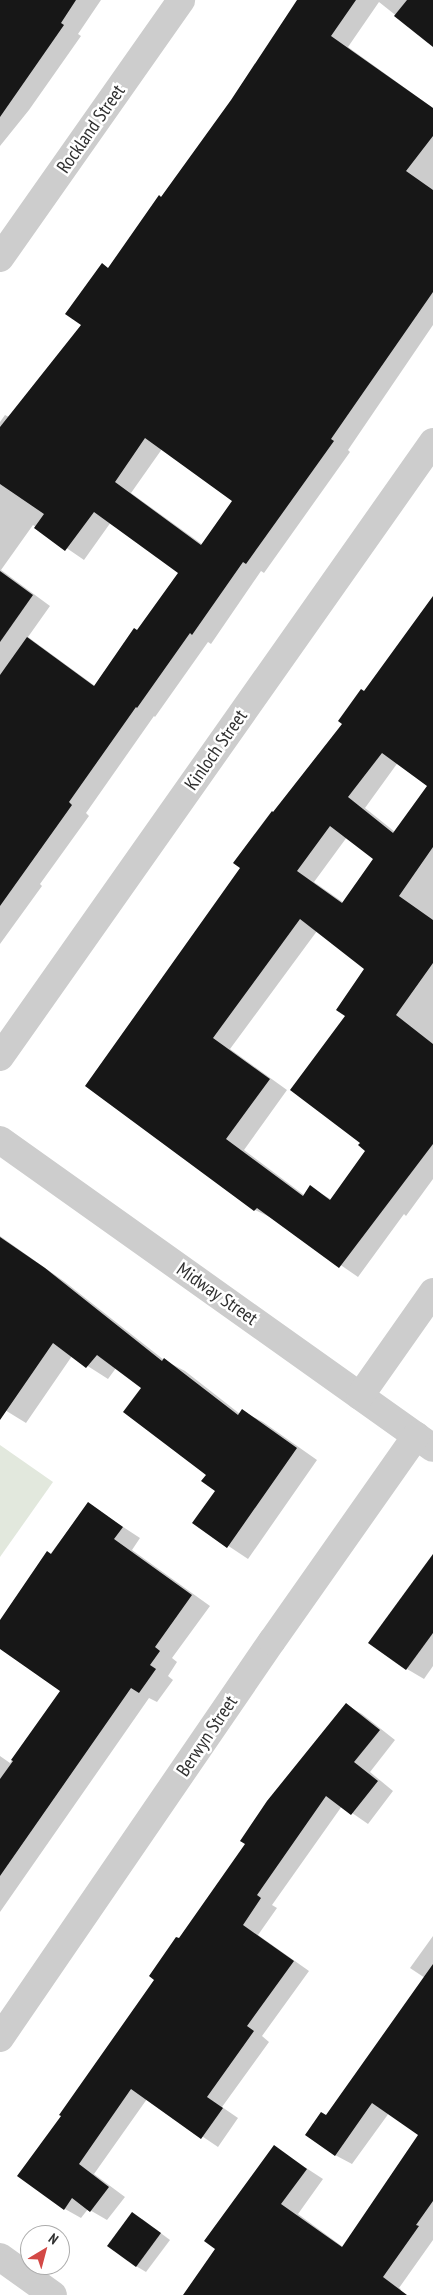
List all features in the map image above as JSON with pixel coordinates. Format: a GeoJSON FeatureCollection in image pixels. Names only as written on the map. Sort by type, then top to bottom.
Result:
{"type":"FeatureCollection","features":[{"type":"Feature","properties":{"kind":"street","name":"Rockland Street"},"geometry":{"type":"LineString","coordinates":[[0,258],[181,0]]}},
{"type":"Feature","properties":{"kind":"street","name":"Kinloch Street"},"geometry":{"type":"LineString","coordinates":[[0,1057],[433,442]]}},
{"type":"Feature","properties":{"kind":"street","name":"Midway Street"},"geometry":{"type":"LineString","coordinates":[[0,1140],[425,1442]]}},
{"type":"Feature","properties":{"kind":"street"},"geometry":{"type":"LineString","coordinates":[[360,1396],[433,1292]]}},
{"type":"Feature","properties":{"kind":"street","name":"Berwyn Street"},"geometry":{"type":"LineString","coordinates":[[0,2038],[266,1649],[425,1442]]}},
{"type":"Feature","properties":{"kind":"street"},"geometry":{"type":"LineString","coordinates":[[0,2257],[54,2295]]}},
{"type":"Feature","properties":{"kind":"shaded area"},"geometry":{"type":"Polygon","coordinates":[[[0,1445],[53,1482],[0,1557],[0,1445]]]}},
{"type":"Feature","properties":{"kind":"building"},"geometry":{"type":"Polygon","coordinates":[[[0,0],[76,0],[61,23],[64,25],[0,117],[0,0]]]}},
{"type":"Feature","properties":{"kind":"building"},"geometry":{"type":"Polygon","coordinates":[[[297,0],[356,0],[331,36],[433,108],[433,136],[406,171],[433,190],[433,292],[331,439],[334,441],[246,564],[243,562],[192,635],[190,633],[136,707],[69,802],[72,805],[0,906],[0,675],[27,637],[94,686],[134,628],[137,630],[178,573],[94,512],[65,551],[34,528],[44,514],[0,484],[0,427],[81,325],[65,314],[102,263],[108,268],[159,195],[161,197],[231,100],[297,0]],[[145,438],[115,482],[201,545],[232,501],[145,438]]]}},
{"type":"Feature","properties":{"kind":"building"},"geometry":{"type":"Polygon","coordinates":[[[407,0],[433,0],[433,47],[394,16],[407,0]]]}},
{"type":"Feature","properties":{"kind":"building"},"geometry":{"type":"Polygon","coordinates":[[[0,571],[33,595],[0,642],[0,571]]]}},
{"type":"Feature","properties":{"kind":"building"},"geometry":{"type":"Polygon","coordinates":[[[433,596],[433,847],[399,896],[433,920],[433,963],[396,1015],[433,1044],[433,1144],[339,1268],[257,1208],[254,1211],[85,1086],[240,868],[233,863],[342,724],[338,721],[361,689],[364,691],[433,596]],[[382,753],[348,797],[393,833],[427,786],[382,753]],[[330,826],[297,871],[342,903],[373,859],[330,826]],[[300,919],[213,1038],[270,1079],[226,1139],[303,1196],[310,1185],[330,1200],[365,1151],[358,1145],[360,1143],[290,1090],[345,1016],[336,1010],[364,969],[300,919]]]}},
{"type":"Feature","properties":{"kind":"building"},"geometry":{"type":"Polygon","coordinates":[[[0,1237],[45,1268],[162,1361],[164,1358],[238,1415],[242,1409],[297,1448],[227,1548],[192,1523],[215,1491],[201,1481],[206,1475],[123,1412],[141,1388],[97,1355],[86,1368],[53,1343],[0,1420],[0,1237]]]}},
{"type":"Feature","properties":{"kind":"building"},"geometry":{"type":"Polygon","coordinates":[[[88,1502],[123,1527],[114,1539],[192,1595],[155,1647],[160,1651],[150,1665],[156,1669],[139,1693],[131,1688],[0,1876],[0,1779],[13,1761],[11,1760],[60,1691],[0,1649],[0,1620],[47,1551],[51,1554],[88,1502]]]}},
{"type":"Feature","properties":{"kind":"building"},"geometry":{"type":"Polygon","coordinates":[[[433,1554],[433,1633],[406,1670],[368,1643],[433,1554]]]}},
{"type":"Feature","properties":{"kind":"building"},"geometry":{"type":"Polygon","coordinates":[[[346,1703],[380,1730],[354,1762],[378,1781],[351,1815],[326,1796],[257,1895],[261,1898],[243,1925],[294,1961],[247,2026],[254,2031],[207,2097],[223,2108],[201,2139],[131,2089],[79,2164],[109,2187],[90,2212],[72,2198],[64,2210],[17,2176],[61,2116],[59,2115],[154,1980],[149,1976],[176,1937],[179,1938],[245,1844],[240,1841],[267,1801],[346,1703]]]}},
{"type":"Feature","properties":{"kind":"building"},"geometry":{"type":"Polygon","coordinates":[[[433,1964],[433,2201],[416,2225],[419,2226],[383,2277],[407,2295],[183,2295],[215,2249],[204,2241],[274,2145],[307,2169],[281,2204],[342,2247],[418,2135],[372,2103],[335,2156],[305,2135],[321,2112],[326,2115],[433,1964]]]}},
{"type":"Feature","properties":{"kind":"building"},"geometry":{"type":"Polygon","coordinates":[[[132,2212],[161,2233],[136,2267],[107,2246],[132,2212]]]}}]}
